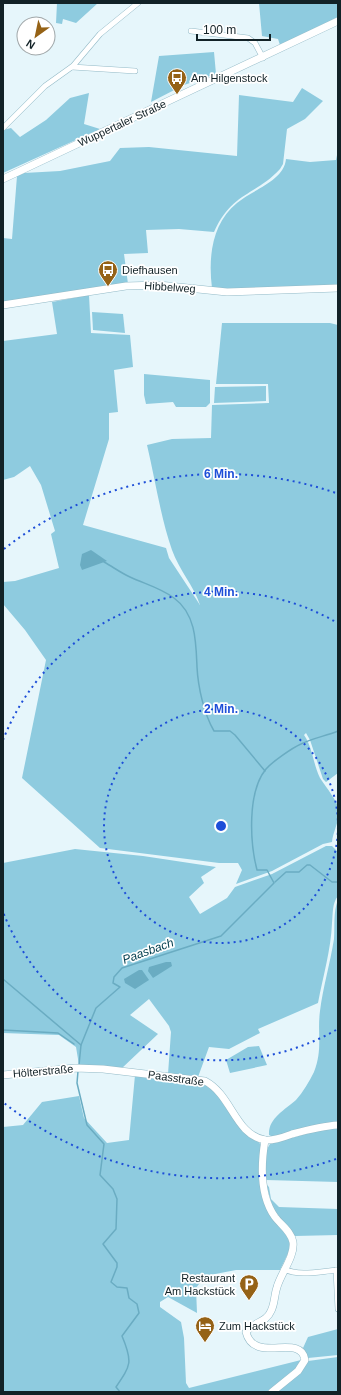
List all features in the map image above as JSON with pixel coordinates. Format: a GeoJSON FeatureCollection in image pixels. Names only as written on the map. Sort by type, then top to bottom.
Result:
{"type":"FeatureCollection","features":[{"type":"Feature","properties":{"kind":"street"},"geometry":{"type":"LineString","coordinates":[[3,128],[45,86],[72,67],[100,34],[138,3]]}},
{"type":"Feature","properties":{"kind":"street","name":"Wuppertaler Straße"},"geometry":{"type":"LineString","coordinates":[[3,178],[263,58],[338,21]]}},
{"type":"Feature","properties":{"kind":"street"},"geometry":{"type":"LineString","coordinates":[[191,31],[248,38],[255,43],[263,58]]}},
{"type":"Feature","properties":{"kind":"street"},"geometry":{"type":"LineString","coordinates":[[72,67],[135,71]]}},
{"type":"Feature","properties":{"kind":"street","name":"Hibbelweg"},"geometry":{"type":"LineString","coordinates":[[3,305],[126,286],[144,285],[228,292],[338,288]]}},
{"type":"Feature","properties":{"kind":"street","name":"Hölterstraße"},"geometry":{"type":"LineString","coordinates":[[3,1075],[79,1068]]}},
{"type":"Feature","properties":{"kind":"street","name":"Paasstraße"},"geometry":{"type":"LineString","coordinates":[[79,1068],[205,1081],[219,1090],[239,1122],[246,1130],[265,1140]]}},
{"type":"Feature","properties":{"kind":"street"},"geometry":{"type":"LineString","coordinates":[[272,1392],[298,1371],[305,1360],[304,1355],[300,1351],[292,1348],[267,1349],[258,1347],[250,1342],[246,1332],[249,1328],[263,1321],[271,1313],[275,1302],[276,1289],[293,1250],[293,1240],[268,1205],[262,1176],[262,1155],[265,1140],[273,1140],[318,1128],[338,1125]]}},
{"type":"Feature","properties":{"kind":"street"},"geometry":{"type":"LineString","coordinates":[[284,1269],[291,1272],[302,1273],[337,1270],[338,1309]]}},
{"type":"Feature","properties":{"kind":"shaded area"},"geometry":{"type":"Polygon","coordinates":[[[57,3],[98,3],[76,23],[63,19],[62,24],[56,23],[57,3]]]}},
{"type":"Feature","properties":{"kind":"shaded area"},"geometry":{"type":"Polygon","coordinates":[[[259,3],[338,3],[338,17],[280,45],[278,39],[262,36],[259,3]]]}},
{"type":"Feature","properties":{"kind":"shaded area"},"geometry":{"type":"Polygon","coordinates":[[[214,52],[216,74],[184,85],[151,102],[159,56],[214,52]]]}},
{"type":"Feature","properties":{"kind":"shaded area"},"geometry":{"type":"Polygon","coordinates":[[[302,88],[323,101],[305,119],[287,129],[283,164],[280,169],[262,185],[244,196],[228,209],[214,232],[179,229],[146,230],[148,253],[124,254],[128,284],[3,302],[3,238],[12,239],[17,176],[24,173],[60,171],[110,161],[120,148],[149,147],[237,156],[239,95],[293,102],[302,88]]]}},
{"type":"Feature","properties":{"kind":"shaded area"},"geometry":{"type":"Polygon","coordinates":[[[89,93],[84,124],[100,129],[3,173],[3,130],[11,128],[20,137],[46,120],[70,98],[89,93]]]}},
{"type":"Feature","properties":{"kind":"shaded area"},"geometry":{"type":"Polygon","coordinates":[[[338,150],[338,286],[234,290],[212,288],[211,264],[214,241],[222,220],[229,211],[243,198],[274,179],[284,167],[286,159],[310,162],[336,160],[338,150]]]}},
{"type":"Feature","properties":{"kind":"shaded area"},"geometry":{"type":"Polygon","coordinates":[[[89,295],[91,333],[130,335],[133,367],[114,370],[118,412],[109,413],[109,439],[83,525],[166,548],[169,558],[200,605],[194,591],[178,564],[168,538],[147,445],[172,439],[211,438],[212,405],[269,403],[268,384],[216,384],[222,323],[330,323],[338,325],[338,773],[326,782],[323,779],[310,740],[306,733],[304,735],[320,778],[337,804],[339,812],[338,821],[332,842],[323,844],[272,871],[236,884],[242,870],[238,863],[219,863],[100,848],[22,778],[46,660],[25,630],[3,604],[3,582],[15,581],[59,568],[51,534],[55,531],[41,485],[30,466],[14,477],[3,480],[3,341],[57,334],[52,302],[89,295]]]}},
{"type":"Feature","properties":{"kind":"shaded area"},"geometry":{"type":"Polygon","coordinates":[[[92,312],[123,314],[125,333],[93,330],[92,312]]]}},
{"type":"Feature","properties":{"kind":"shaded area"},"geometry":{"type":"Polygon","coordinates":[[[144,374],[210,380],[210,403],[206,407],[176,407],[173,402],[146,404],[144,395],[144,374]]]}},
{"type":"Feature","properties":{"kind":"shaded area"},"geometry":{"type":"Polygon","coordinates":[[[266,386],[266,401],[214,403],[215,387],[266,386]]]}},
{"type":"Feature","properties":{"kind":"shaded area"},"geometry":{"type":"Polygon","coordinates":[[[91,550],[107,561],[82,570],[80,565],[82,554],[91,550]]]}},
{"type":"Feature","properties":{"kind":"shaded area"},"geometry":{"type":"Polygon","coordinates":[[[326,846],[332,846],[338,852],[338,896],[334,905],[330,943],[318,1003],[258,1029],[260,1033],[229,1049],[209,1047],[198,1077],[168,1074],[171,1032],[169,1026],[149,999],[130,1015],[158,1034],[121,1069],[79,1065],[76,1047],[59,1035],[3,1033],[3,863],[75,849],[143,856],[216,867],[201,877],[204,883],[189,897],[200,914],[227,898],[235,887],[272,874],[326,846]]]}},
{"type":"Feature","properties":{"kind":"shaded area"},"geometry":{"type":"Polygon","coordinates":[[[338,900],[338,1122],[273,1137],[269,1135],[269,1129],[274,1119],[301,1094],[312,1076],[317,1064],[320,1011],[334,939],[335,914],[338,900]]]}},
{"type":"Feature","properties":{"kind":"shaded area"},"geometry":{"type":"Polygon","coordinates":[[[171,962],[172,966],[153,978],[148,971],[149,967],[171,962]]]}},
{"type":"Feature","properties":{"kind":"shaded area"},"geometry":{"type":"Polygon","coordinates":[[[139,970],[142,970],[149,980],[135,989],[125,983],[124,979],[139,970]]]}},
{"type":"Feature","properties":{"kind":"shaded area"},"geometry":{"type":"Polygon","coordinates":[[[259,1046],[267,1065],[230,1073],[226,1060],[248,1047],[259,1046]]]}},
{"type":"Feature","properties":{"kind":"shaded area"},"geometry":{"type":"Polygon","coordinates":[[[135,1075],[204,1083],[212,1086],[261,1145],[264,1203],[289,1236],[291,1247],[280,1270],[236,1270],[205,1276],[196,1288],[197,1313],[168,1297],[160,1302],[160,1307],[181,1322],[184,1338],[186,1383],[189,1388],[301,1360],[295,1370],[267,1392],[3,1392],[3,1127],[23,1125],[42,1102],[79,1096],[84,1118],[107,1143],[129,1140],[135,1075]]]}},
{"type":"Feature","properties":{"kind":"shaded area"},"geometry":{"type":"Polygon","coordinates":[[[338,1128],[338,1182],[266,1180],[266,1152],[270,1144],[320,1130],[338,1128]]]}},
{"type":"Feature","properties":{"kind":"shaded area"},"geometry":{"type":"Polygon","coordinates":[[[266,1184],[269,1187],[271,1199],[279,1207],[338,1209],[338,1235],[295,1236],[273,1209],[266,1184]]]}},
{"type":"Feature","properties":{"kind":"shaded area"},"geometry":{"type":"Polygon","coordinates":[[[338,1329],[338,1355],[308,1358],[303,1348],[308,1337],[338,1329]]]}},
{"type":"Feature","properties":{"kind":"shaded area"},"geometry":{"type":"Polygon","coordinates":[[[338,1357],[338,1392],[275,1392],[308,1361],[338,1357]]]}},
{"type":"Feature","properties":{"kind":"waterway"},"geometry":{"type":"LineString","coordinates":[[104,562],[127,575],[164,591],[174,598],[187,612],[191,620],[195,638],[200,692],[204,709],[210,724],[214,731],[230,731],[235,735],[265,771]]}},
{"type":"Feature","properties":{"kind":"waterway","name":"Paasbach"},"geometry":{"type":"LineString","coordinates":[[79,1065],[81,1045],[96,1008],[120,987],[113,983],[114,977],[122,968],[221,936],[274,883],[267,870],[257,870],[253,846],[253,804],[260,779],[269,766],[293,749],[306,742],[338,731]]}},
{"type":"Feature","properties":{"kind":"waterway"},"geometry":{"type":"LineString","coordinates":[[275,882],[286,872],[299,872],[307,865],[310,865],[332,882],[338,882]]}},
{"type":"Feature","properties":{"kind":"waterway"},"geometry":{"type":"LineString","coordinates":[[3,979],[81,1045]]}},
{"type":"Feature","properties":{"kind":"waterway"},"geometry":{"type":"LineString","coordinates":[[3,1030],[58,1033],[74,1044]]}},
{"type":"Feature","properties":{"kind":"waterway","name":"Paasbach"},"geometry":{"type":"LineString","coordinates":[[78,1071],[77,1083],[87,1125],[104,1144],[100,1175],[113,1189],[117,1199],[116,1229],[103,1244],[117,1263],[117,1267],[111,1282],[117,1287],[127,1288],[129,1298],[137,1304],[139,1313],[122,1336],[128,1352],[129,1363],[125,1373],[116,1387],[120,1392]]}},
{"type":"Feature","properties":{"kind":"place","name":"Am Hilgenstock"},"geometry":{"type":"Point","coordinates":[177,95]}},
{"type":"Feature","properties":{"kind":"place","name":"Diefhausen"},"geometry":{"type":"Point","coordinates":[108,287]}},
{"type":"Feature","properties":{"kind":"place","name":"Restaurant Am Hackstück"},"geometry":{"type":"Point","coordinates":[249,1301]}},
{"type":"Feature","properties":{"kind":"place","name":"Zum Hackstück"},"geometry":{"type":"Point","coordinates":[205,1343]}}]}
